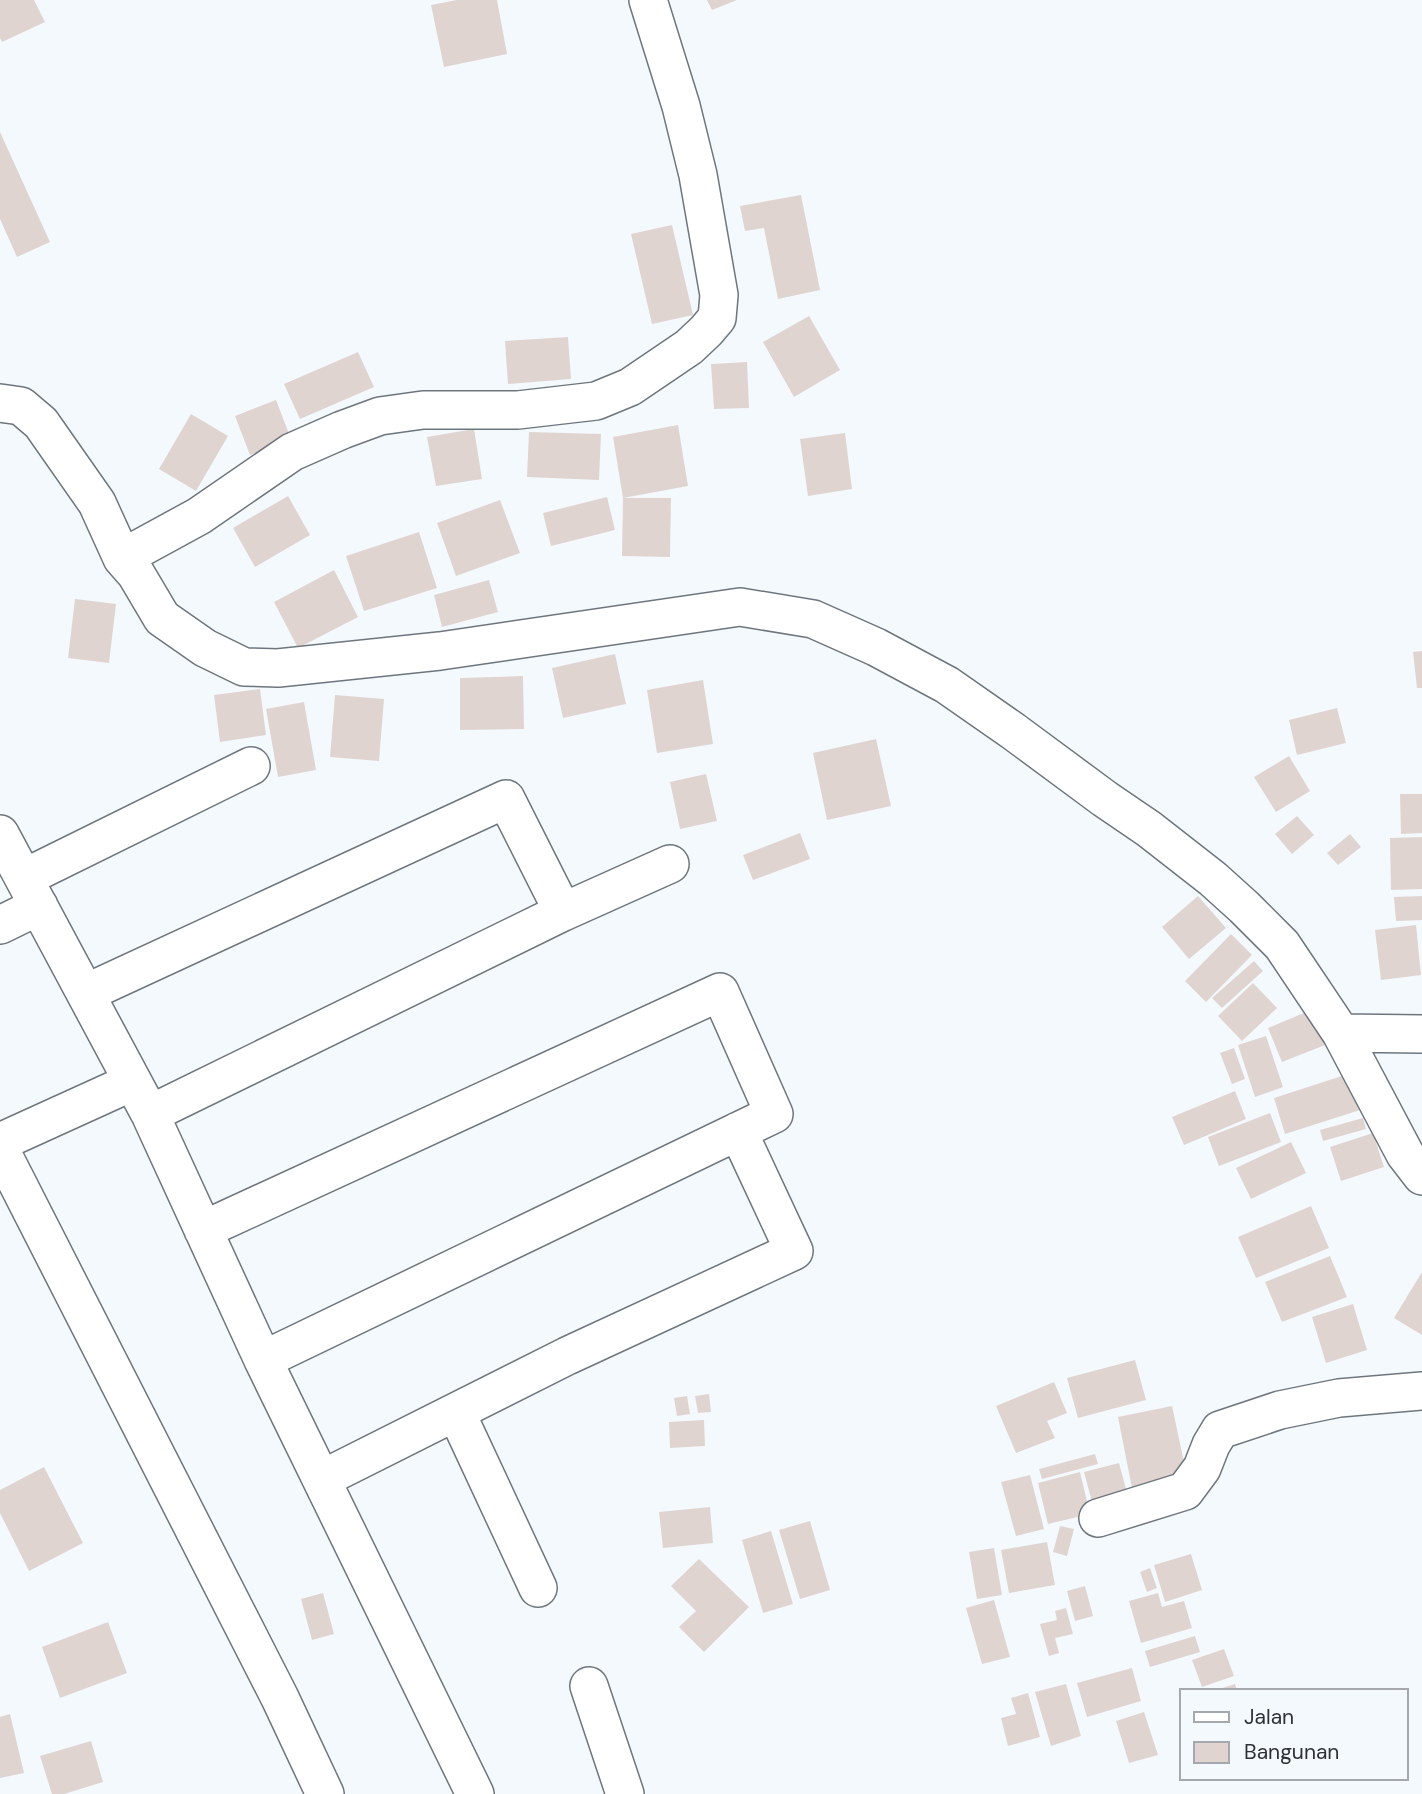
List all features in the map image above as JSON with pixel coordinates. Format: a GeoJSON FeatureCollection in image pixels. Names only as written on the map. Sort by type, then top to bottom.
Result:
{"type":"FeatureCollection","features":[{"type":"Feature","properties":{"kind":"street"},"geometry":{"type":"LineString","coordinates":[[122,558],[199,516],[292,452],[342,430],[380,416],[423,410],[518,410],[596,401],[630,387],[706,331],[717,318],[719,295],[698,175],[681,106],[648,0]]}},
{"type":"Feature","properties":{"kind":"street"},"geometry":{"type":"LineString","coordinates":[[0,403],[21,406],[41,423],[97,503],[122,558],[136,574],[162,618],[205,648],[244,667],[278,668],[440,652],[740,607],[813,620],[876,647],[947,685],[1158,835],[1213,879],[1282,945],[1341,1033],[1405,1154],[1422,1175]]}},
{"type":"Feature","properties":{"kind":"street"},"geometry":{"type":"LineString","coordinates":[[0,925],[31,892],[251,766]]}},
{"type":"Feature","properties":{"kind":"street"},"geometry":{"type":"LineString","coordinates":[[86,993],[506,799],[563,912]]}},
{"type":"Feature","properties":{"kind":"street"},"geometry":{"type":"LineString","coordinates":[[0,834],[150,1114],[264,1360],[475,1794]]}},
{"type":"Feature","properties":{"kind":"street"},"geometry":{"type":"LineString","coordinates":[[150,1114],[563,912],[670,864]]}},
{"type":"Feature","properties":{"kind":"street"},"geometry":{"type":"LineString","coordinates":[[203,1230],[720,992],[774,1114],[264,1360]]}},
{"type":"Feature","properties":{"kind":"street"},"geometry":{"type":"LineString","coordinates":[[1341,1033],[1422,1034]]}},
{"type":"Feature","properties":{"kind":"street"},"geometry":{"type":"LineString","coordinates":[[0,1142],[132,1082]]}},
{"type":"Feature","properties":{"kind":"street"},"geometry":{"type":"LineString","coordinates":[[322,1479],[568,1356],[794,1251],[738,1131]]}},
{"type":"Feature","properties":{"kind":"street"},"geometry":{"type":"LineString","coordinates":[[0,1149],[274,1685],[325,1794]]}},
{"type":"Feature","properties":{"kind":"street"},"geometry":{"type":"LineString","coordinates":[[1098,1518],[1185,1491],[1202,1468],[1220,1430],[1280,1410],[1339,1398],[1422,1391]]}},
{"type":"Feature","properties":{"kind":"street"},"geometry":{"type":"LineString","coordinates":[[456,1412],[538,1588]]}},
{"type":"Feature","properties":{"kind":"street"},"geometry":{"type":"LineString","coordinates":[[589,1686],[616,1791]]}},
{"type":"Feature","properties":{"kind":"building"},"geometry":{"type":"Polygon","coordinates":[[[0,0],[34,0],[45,22],[2,42],[0,0]]]}},
{"type":"Feature","properties":{"kind":"building"},"geometry":{"type":"Polygon","coordinates":[[[457,0],[497,0],[507,54],[444,67],[431,5],[457,0]]]}},
{"type":"Feature","properties":{"kind":"building"},"geometry":{"type":"Polygon","coordinates":[[[707,0],[737,0],[712,10],[707,0]]]}},
{"type":"Feature","properties":{"kind":"building"},"geometry":{"type":"Polygon","coordinates":[[[0,132],[50,242],[17,257],[0,219],[0,132]]]}},
{"type":"Feature","properties":{"kind":"building"},"geometry":{"type":"Polygon","coordinates":[[[801,195],[820,290],[778,299],[764,228],[745,231],[740,206],[801,195]]]}},
{"type":"Feature","properties":{"kind":"building"},"geometry":{"type":"Polygon","coordinates":[[[672,225],[693,315],[652,324],[631,234],[672,225]]]}},
{"type":"Feature","properties":{"kind":"building"},"geometry":{"type":"Polygon","coordinates":[[[809,316],[840,370],[794,397],[763,342],[809,316]]]}},
{"type":"Feature","properties":{"kind":"building"},"geometry":{"type":"Polygon","coordinates":[[[568,337],[571,379],[508,384],[505,341],[568,337]]]}},
{"type":"Feature","properties":{"kind":"building"},"geometry":{"type":"Polygon","coordinates":[[[358,352],[374,387],[300,419],[284,384],[358,352]]]}},
{"type":"Feature","properties":{"kind":"building"},"geometry":{"type":"Polygon","coordinates":[[[747,362],[749,408],[714,409],[711,364],[747,362]]]}},
{"type":"Feature","properties":{"kind":"building"},"geometry":{"type":"Polygon","coordinates":[[[276,400],[291,439],[250,455],[235,416],[276,400]]]}},
{"type":"Feature","properties":{"kind":"building"},"geometry":{"type":"Polygon","coordinates":[[[191,414],[228,436],[196,491],[159,469],[191,414]]]}},
{"type":"Feature","properties":{"kind":"building"},"geometry":{"type":"Polygon","coordinates":[[[678,425],[688,486],[623,498],[613,437],[678,425]]]}},
{"type":"Feature","properties":{"kind":"building"},"geometry":{"type":"Polygon","coordinates":[[[474,429],[482,479],[436,486],[427,437],[474,429]]]}},
{"type":"Feature","properties":{"kind":"building"},"geometry":{"type":"Polygon","coordinates":[[[529,432],[601,434],[599,480],[527,477],[529,432]]]}},
{"type":"Feature","properties":{"kind":"building"},"geometry":{"type":"Polygon","coordinates":[[[845,433],[852,489],[808,496],[800,439],[845,433]]]}},
{"type":"Feature","properties":{"kind":"building"},"geometry":{"type":"Polygon","coordinates":[[[288,496],[310,535],[255,567],[233,528],[288,496]]]}},
{"type":"Feature","properties":{"kind":"building"},"geometry":{"type":"Polygon","coordinates":[[[607,497],[615,530],[551,546],[543,513],[607,497]]]}},
{"type":"Feature","properties":{"kind":"building"},"geometry":{"type":"Polygon","coordinates":[[[623,498],[671,498],[670,557],[622,556],[623,498]]]}},
{"type":"Feature","properties":{"kind":"building"},"geometry":{"type":"Polygon","coordinates":[[[500,500],[520,553],[456,576],[437,523],[500,500]]]}},
{"type":"Feature","properties":{"kind":"building"},"geometry":{"type":"Polygon","coordinates":[[[419,532],[437,588],[364,611],[346,556],[419,532]]]}},
{"type":"Feature","properties":{"kind":"building"},"geometry":{"type":"Polygon","coordinates":[[[334,570],[358,617],[298,648],[274,602],[334,570]]]}},
{"type":"Feature","properties":{"kind":"building"},"geometry":{"type":"Polygon","coordinates":[[[489,580],[498,612],[442,627],[434,595],[489,580]]]}},
{"type":"Feature","properties":{"kind":"building"},"geometry":{"type":"Polygon","coordinates":[[[75,599],[116,604],[109,663],[68,658],[75,599]]]}},
{"type":"Feature","properties":{"kind":"building"},"geometry":{"type":"Polygon","coordinates":[[[1422,651],[1422,688],[1417,688],[1413,652],[1422,651]]]}},
{"type":"Feature","properties":{"kind":"building"},"geometry":{"type":"Polygon","coordinates":[[[615,654],[626,704],[563,718],[552,668],[615,654]]]}},
{"type":"Feature","properties":{"kind":"building"},"geometry":{"type":"Polygon","coordinates":[[[523,676],[524,729],[460,730],[460,678],[523,676]]]}},
{"type":"Feature","properties":{"kind":"building"},"geometry":{"type":"Polygon","coordinates":[[[703,680],[713,744],[657,753],[647,690],[703,680]]]}},
{"type":"Feature","properties":{"kind":"building"},"geometry":{"type":"Polygon","coordinates":[[[260,689],[266,735],[220,742],[214,695],[260,689]]]}},
{"type":"Feature","properties":{"kind":"building"},"geometry":{"type":"Polygon","coordinates":[[[335,695],[384,699],[379,761],[330,757],[335,695]]]}},
{"type":"Feature","properties":{"kind":"building"},"geometry":{"type":"Polygon","coordinates":[[[304,702],[316,770],[278,777],[266,709],[304,702]]]}},
{"type":"Feature","properties":{"kind":"building"},"geometry":{"type":"Polygon","coordinates":[[[1337,708],[1346,743],[1297,755],[1289,720],[1337,708]]]}},
{"type":"Feature","properties":{"kind":"building"},"geometry":{"type":"Polygon","coordinates":[[[876,739],[891,806],[827,820],[813,753],[876,739]]]}},
{"type":"Feature","properties":{"kind":"building"},"geometry":{"type":"Polygon","coordinates":[[[1289,756],[1310,791],[1276,812],[1254,777],[1289,756]]]}},
{"type":"Feature","properties":{"kind":"building"},"geometry":{"type":"Polygon","coordinates":[[[706,774],[717,821],[680,829],[670,782],[706,774]]]}},
{"type":"Feature","properties":{"kind":"building"},"geometry":{"type":"Polygon","coordinates":[[[1400,794],[1422,794],[1422,833],[1401,834],[1400,794]]]}},
{"type":"Feature","properties":{"kind":"building"},"geometry":{"type":"Polygon","coordinates":[[[1297,816],[1314,835],[1292,854],[1275,834],[1297,816]]]}},
{"type":"Feature","properties":{"kind":"building"},"geometry":{"type":"Polygon","coordinates":[[[800,833],[810,859],[753,880],[743,855],[800,833]]]}},
{"type":"Feature","properties":{"kind":"building"},"geometry":{"type":"Polygon","coordinates":[[[1350,834],[1361,847],[1338,865],[1327,853],[1350,834]]]}},
{"type":"Feature","properties":{"kind":"building"},"geometry":{"type":"Polygon","coordinates":[[[1422,837],[1422,889],[1391,890],[1390,838],[1422,837]]]}},
{"type":"Feature","properties":{"kind":"building"},"geometry":{"type":"Polygon","coordinates":[[[1198,896],[1226,928],[1189,959],[1162,927],[1198,896]]]}},
{"type":"Feature","properties":{"kind":"building"},"geometry":{"type":"Polygon","coordinates":[[[1422,896],[1422,920],[1396,921],[1394,897],[1422,896]]]}},
{"type":"Feature","properties":{"kind":"building"},"geometry":{"type":"Polygon","coordinates":[[[1416,925],[1421,975],[1381,980],[1375,930],[1416,925]]]}},
{"type":"Feature","properties":{"kind":"building"},"geometry":{"type":"Polygon","coordinates":[[[1231,934],[1252,955],[1206,1002],[1185,981],[1231,934]]]}},
{"type":"Feature","properties":{"kind":"building"},"geometry":{"type":"Polygon","coordinates":[[[1254,961],[1263,971],[1222,1008],[1212,998],[1254,961]]]}},
{"type":"Feature","properties":{"kind":"building"},"geometry":{"type":"Polygon","coordinates":[[[1253,983],[1277,1008],[1242,1041],[1218,1016],[1253,983]]]}},
{"type":"Feature","properties":{"kind":"building"},"geometry":{"type":"Polygon","coordinates":[[[1311,1010],[1325,1045],[1282,1062],[1268,1028],[1311,1010]]]}},
{"type":"Feature","properties":{"kind":"building"},"geometry":{"type":"Polygon","coordinates":[[[1266,1036],[1283,1087],[1255,1097],[1238,1045],[1266,1036]]]}},
{"type":"Feature","properties":{"kind":"building"},"geometry":{"type":"Polygon","coordinates":[[[1234,1048],[1245,1079],[1232,1084],[1220,1053],[1234,1048]]]}},
{"type":"Feature","properties":{"kind":"building"},"geometry":{"type":"Polygon","coordinates":[[[1348,1074],[1360,1110],[1285,1134],[1274,1098],[1348,1074]]]}},
{"type":"Feature","properties":{"kind":"building"},"geometry":{"type":"Polygon","coordinates":[[[1235,1091],[1246,1119],[1184,1145],[1172,1117],[1235,1091]]]}},
{"type":"Feature","properties":{"kind":"building"},"geometry":{"type":"Polygon","coordinates":[[[1270,1113],[1281,1142],[1219,1166],[1208,1137],[1270,1113]]]}},
{"type":"Feature","properties":{"kind":"building"},"geometry":{"type":"Polygon","coordinates":[[[1363,1118],[1366,1129],[1323,1141],[1320,1130],[1363,1118]]]}},
{"type":"Feature","properties":{"kind":"building"},"geometry":{"type":"Polygon","coordinates":[[[1373,1133],[1384,1167],[1341,1181],[1330,1147],[1373,1133]]]}},
{"type":"Feature","properties":{"kind":"building"},"geometry":{"type":"Polygon","coordinates":[[[1291,1142],[1306,1173],[1251,1199],[1236,1168],[1291,1142]]]}},
{"type":"Feature","properties":{"kind":"building"},"geometry":{"type":"Polygon","coordinates":[[[1311,1206],[1329,1248],[1256,1278],[1238,1237],[1311,1206]]]}},
{"type":"Feature","properties":{"kind":"building"},"geometry":{"type":"Polygon","coordinates":[[[1330,1256],[1347,1297],[1282,1322],[1265,1282],[1330,1256]]]}},
{"type":"Feature","properties":{"kind":"building"},"geometry":{"type":"Polygon","coordinates":[[[1422,1272],[1422,1335],[1394,1318],[1422,1272]]]}},
{"type":"Feature","properties":{"kind":"building"},"geometry":{"type":"Polygon","coordinates":[[[1353,1304],[1367,1350],[1326,1363],[1312,1317],[1353,1304]]]}},
{"type":"Feature","properties":{"kind":"building"},"geometry":{"type":"Polygon","coordinates":[[[1135,1360],[1146,1400],[1078,1418],[1067,1378],[1135,1360]]]}},
{"type":"Feature","properties":{"kind":"building"},"geometry":{"type":"Polygon","coordinates":[[[1054,1382],[1067,1413],[1047,1421],[1055,1438],[1016,1453],[996,1406],[1054,1382]]]}},
{"type":"Feature","properties":{"kind":"building"},"geometry":{"type":"Polygon","coordinates":[[[709,1394],[711,1412],[698,1413],[695,1396],[709,1394]]]}},
{"type":"Feature","properties":{"kind":"building"},"geometry":{"type":"Polygon","coordinates":[[[687,1396],[690,1414],[677,1416],[674,1398],[687,1396]]]}},
{"type":"Feature","properties":{"kind":"building"},"geometry":{"type":"Polygon","coordinates":[[[1172,1406],[1188,1481],[1133,1493],[1118,1417],[1172,1406]]]}},
{"type":"Feature","properties":{"kind":"building"},"geometry":{"type":"Polygon","coordinates":[[[704,1420],[705,1446],[670,1448],[669,1422],[704,1420]]]}},
{"type":"Feature","properties":{"kind":"building"},"geometry":{"type":"Polygon","coordinates":[[[1095,1454],[1098,1464],[1042,1479],[1039,1469],[1095,1454]]]}},
{"type":"Feature","properties":{"kind":"building"},"geometry":{"type":"Polygon","coordinates":[[[1119,1463],[1130,1504],[1095,1513],[1084,1472],[1119,1463]]]}},
{"type":"Feature","properties":{"kind":"building"},"geometry":{"type":"Polygon","coordinates":[[[44,1467],[83,1543],[29,1571],[0,1513],[0,1490],[44,1467]]]}},
{"type":"Feature","properties":{"kind":"building"},"geometry":{"type":"Polygon","coordinates":[[[1080,1472],[1090,1514],[1048,1524],[1038,1483],[1080,1472]]]}},
{"type":"Feature","properties":{"kind":"building"},"geometry":{"type":"Polygon","coordinates":[[[1030,1475],[1044,1529],[1016,1536],[1001,1482],[1030,1475]]]}},
{"type":"Feature","properties":{"kind":"building"},"geometry":{"type":"Polygon","coordinates":[[[710,1507],[713,1543],[663,1548],[659,1512],[710,1507]]]}},
{"type":"Feature","properties":{"kind":"building"},"geometry":{"type":"Polygon","coordinates":[[[810,1521],[830,1590],[800,1599],[779,1530],[810,1521]]]}},
{"type":"Feature","properties":{"kind":"building"},"geometry":{"type":"Polygon","coordinates":[[[1060,1526],[1074,1529],[1067,1556],[1053,1552],[1060,1526]]]}},
{"type":"Feature","properties":{"kind":"building"},"geometry":{"type":"Polygon","coordinates":[[[771,1531],[793,1604],[763,1613],[742,1540],[771,1531]]]}},
{"type":"Feature","properties":{"kind":"building"},"geometry":{"type":"Polygon","coordinates":[[[1047,1542],[1055,1585],[1009,1593],[1001,1550],[1047,1542]]]}},
{"type":"Feature","properties":{"kind":"building"},"geometry":{"type":"Polygon","coordinates":[[[994,1548],[1002,1595],[977,1599],[969,1552],[994,1548]]]}},
{"type":"Feature","properties":{"kind":"building"},"geometry":{"type":"Polygon","coordinates":[[[1191,1554],[1202,1590],[1165,1602],[1154,1565],[1191,1554]]]}},
{"type":"Feature","properties":{"kind":"building"},"geometry":{"type":"Polygon","coordinates":[[[699,1559],[749,1607],[704,1652],[679,1627],[696,1611],[671,1586],[699,1559]]]}},
{"type":"Feature","properties":{"kind":"building"},"geometry":{"type":"Polygon","coordinates":[[[1150,1568],[1157,1588],[1147,1592],[1140,1572],[1150,1568]]]}},
{"type":"Feature","properties":{"kind":"building"},"geometry":{"type":"Polygon","coordinates":[[[1085,1586],[1093,1616],[1075,1621],[1067,1591],[1085,1586]]]}},
{"type":"Feature","properties":{"kind":"building"},"geometry":{"type":"Polygon","coordinates":[[[323,1593],[334,1634],[312,1640],[301,1599],[323,1593]]]}},
{"type":"Feature","properties":{"kind":"building"},"geometry":{"type":"Polygon","coordinates":[[[1158,1593],[1162,1607],[1184,1601],[1192,1628],[1141,1643],[1129,1601],[1158,1593]]]}},
{"type":"Feature","properties":{"kind":"building"},"geometry":{"type":"Polygon","coordinates":[[[994,1600],[1010,1657],[982,1664],[966,1608],[994,1600]]]}},
{"type":"Feature","properties":{"kind":"building"},"geometry":{"type":"Polygon","coordinates":[[[1066,1608],[1073,1634],[1055,1638],[1059,1653],[1049,1656],[1040,1624],[1057,1620],[1055,1611],[1066,1608]]]}},
{"type":"Feature","properties":{"kind":"building"},"geometry":{"type":"Polygon","coordinates":[[[108,1622],[127,1673],[60,1698],[42,1647],[108,1622]]]}},
{"type":"Feature","properties":{"kind":"building"},"geometry":{"type":"Polygon","coordinates":[[[1195,1636],[1200,1652],[1150,1667],[1145,1651],[1195,1636]]]}},
{"type":"Feature","properties":{"kind":"building"},"geometry":{"type":"Polygon","coordinates":[[[1224,1649],[1234,1676],[1202,1687],[1192,1660],[1224,1649]]]}},
{"type":"Feature","properties":{"kind":"building"},"geometry":{"type":"Polygon","coordinates":[[[1132,1668],[1141,1701],[1087,1717],[1077,1683],[1132,1668]]]}},
{"type":"Feature","properties":{"kind":"building"},"geometry":{"type":"Polygon","coordinates":[[[1066,1684],[1081,1736],[1051,1746],[1035,1692],[1066,1684]]]}},
{"type":"Feature","properties":{"kind":"building"},"geometry":{"type":"Polygon","coordinates":[[[1235,1684],[1236,1689],[1219,1689],[1235,1684]]]}},
{"type":"Feature","properties":{"kind":"building"},"geometry":{"type":"Polygon","coordinates":[[[1028,1693],[1040,1737],[1008,1746],[1001,1718],[1016,1714],[1011,1698],[1028,1693]]]}},
{"type":"Feature","properties":{"kind":"building"},"geometry":{"type":"Polygon","coordinates":[[[1144,1712],[1158,1755],[1129,1763],[1116,1721],[1144,1712]]]}},
{"type":"Feature","properties":{"kind":"building"},"geometry":{"type":"Polygon","coordinates":[[[10,1714],[24,1773],[0,1778],[0,1717],[10,1714]]]}},
{"type":"Feature","properties":{"kind":"building"},"geometry":{"type":"Polygon","coordinates":[[[91,1741],[103,1782],[64,1794],[52,1794],[40,1756],[91,1741]]]}}]}
